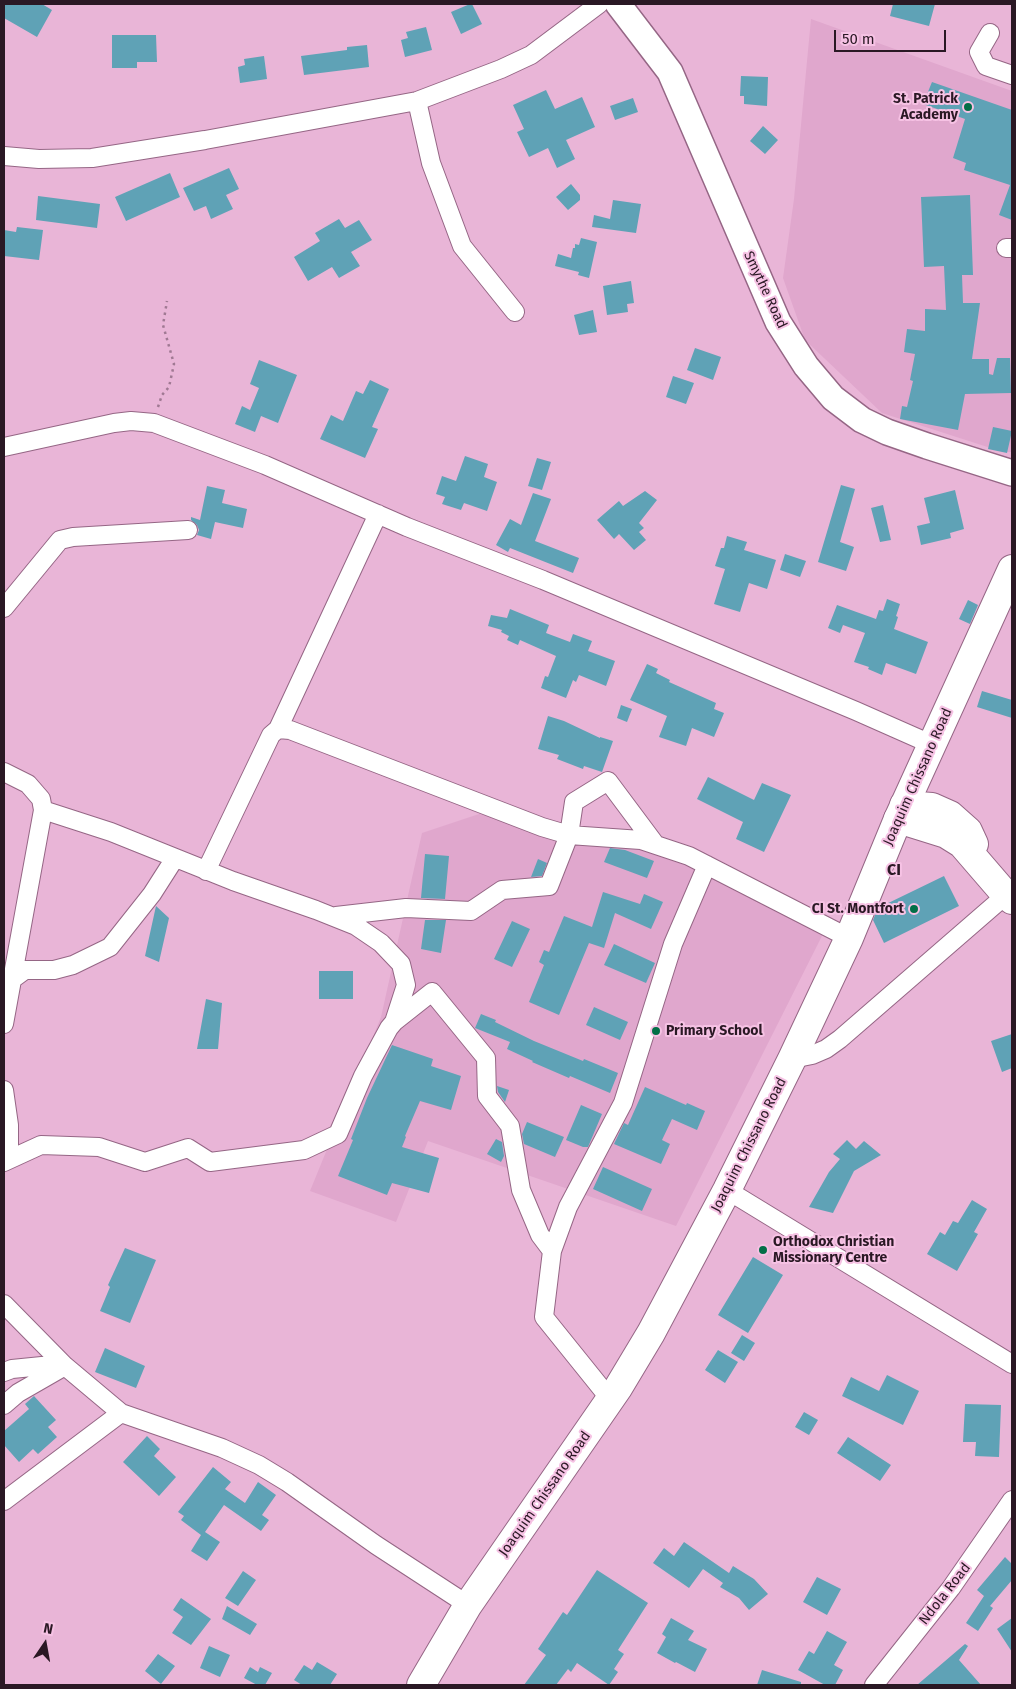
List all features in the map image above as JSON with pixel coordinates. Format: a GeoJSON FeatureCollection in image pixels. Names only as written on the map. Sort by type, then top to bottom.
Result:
{"type":"FeatureCollection","features":[{"type":"Feature","properties":{"kind":"main road","name":"Joaquim Chissano Road"},"geometry":{"type":"LineString","coordinates":[[421,1685],[468,1605],[610,1399],[652,1332],[727,1190],[792,1059],[849,938],[901,812],[1012,569]]}},
{"type":"Feature","properties":{"kind":"main road"},"geometry":{"type":"LineString","coordinates":[[901,812],[932,807],[950,815],[968,831],[1003,891]]}},
{"type":"Feature","properties":{"kind":"street"},"geometry":{"type":"LineString","coordinates":[[4,156],[39,159],[92,158],[205,140],[417,101],[501,69],[531,55],[599,4]]}},
{"type":"Feature","properties":{"kind":"street","name":"Smythe Road"},"geometry":{"type":"LineString","coordinates":[[618,4],[670,72],[778,322],[816,379],[833,398],[862,420],[927,446],[1012,473]]}},
{"type":"Feature","properties":{"kind":"street"},"geometry":{"type":"LineString","coordinates":[[990,33],[979,52],[986,66],[1012,75]]}},
{"type":"Feature","properties":{"kind":"street"},"geometry":{"type":"LineString","coordinates":[[417,101],[431,163],[462,246],[515,312]]}},
{"type":"Feature","properties":{"kind":"street"},"geometry":{"type":"LineString","coordinates":[[4,447],[114,423],[131,421],[154,423],[265,465],[378,514],[543,580],[933,745]]}},
{"type":"Feature","properties":{"kind":"street"},"geometry":{"type":"LineString","coordinates":[[206,871],[271,735],[278,729],[378,514]]}},
{"type":"Feature","properties":{"kind":"street"},"geometry":{"type":"LineString","coordinates":[[4,608],[60,540],[73,537],[188,530]]}},
{"type":"Feature","properties":{"kind":"street"},"geometry":{"type":"LineString","coordinates":[[278,729],[290,730],[533,824],[569,835],[641,840],[690,856],[849,938]]}},
{"type":"Feature","properties":{"kind":"street"},"geometry":{"type":"LineString","coordinates":[[4,772],[28,784],[41,800],[43,810],[10,981],[4,1024]]}},
{"type":"Feature","properties":{"kind":"street"},"geometry":{"type":"LineString","coordinates":[[333,917],[406,908],[471,911],[502,890],[549,886],[569,835],[574,802],[608,781],[655,844]]}},
{"type":"Feature","properties":{"kind":"street"},"geometry":{"type":"LineString","coordinates":[[4,1161],[41,1145],[99,1148],[145,1162],[188,1148],[210,1162],[304,1150],[338,1134],[363,1076],[394,1022],[406,985],[401,964],[381,944],[356,926],[206,871],[111,832],[43,810]]}},
{"type":"Feature","properties":{"kind":"street"},"geometry":{"type":"LineString","coordinates":[[10,981],[25,970],[54,970],[73,965],[110,947],[152,894],[175,858]]}},
{"type":"Feature","properties":{"kind":"street"},"geometry":{"type":"LineString","coordinates":[[610,1399],[544,1317],[552,1251],[568,1207],[623,1103],[672,944],[707,865]]}},
{"type":"Feature","properties":{"kind":"street"},"geometry":{"type":"LineString","coordinates":[[792,1059],[812,1055],[826,1049],[840,1039],[1003,891]]}},
{"type":"Feature","properties":{"kind":"street"},"geometry":{"type":"LineString","coordinates":[[394,1022],[432,992],[486,1058],[487,1096],[510,1126],[521,1190],[540,1235],[552,1251]]}},
{"type":"Feature","properties":{"kind":"street"},"geometry":{"type":"LineString","coordinates":[[4,1090],[9,1124],[9,1149],[4,1161]]}},
{"type":"Feature","properties":{"kind":"street"},"geometry":{"type":"LineString","coordinates":[[727,1190],[1012,1364]]}},
{"type":"Feature","properties":{"kind":"street"},"geometry":{"type":"LineString","coordinates":[[4,1304],[65,1366],[121,1413],[222,1448],[259,1465],[288,1482],[376,1545],[468,1605]]}},
{"type":"Feature","properties":{"kind":"street"},"geometry":{"type":"LineString","coordinates":[[4,1372],[12,1369],[42,1366],[65,1366]]}},
{"type":"Feature","properties":{"kind":"street"},"geometry":{"type":"LineString","coordinates":[[4,1405],[18,1393],[65,1366]]}},
{"type":"Feature","properties":{"kind":"street"},"geometry":{"type":"LineString","coordinates":[[4,1501],[121,1413]]}},
{"type":"Feature","properties":{"kind":"street","name":"Ndola Road"},"geometry":{"type":"LineString","coordinates":[[874,1685],[1007,1520],[1012,1500]]}},
{"type":"Feature","properties":{"kind":"path"},"geometry":{"type":"LineString","coordinates":[[154,423],[162,395],[169,388],[174,364],[163,325],[167,301]]}},
{"type":"Feature","properties":{"kind":"shaded area"},"geometry":{"type":"Polygon","coordinates":[[[811,19],[1012,91],[1012,452],[1003,452],[882,413],[805,340],[783,278],[794,199],[811,19]]]}},
{"type":"Feature","properties":{"kind":"shaded area"},"geometry":{"type":"Polygon","coordinates":[[[479,814],[679,848],[831,918],[676,1226],[428,1141],[396,1222],[310,1191],[381,1017],[422,833],[479,814]]]}},
{"type":"Feature","properties":{"kind":"building"},"geometry":{"type":"Polygon","coordinates":[[[4,4],[42,4],[52,10],[37,37],[4,18],[4,4]]]}},
{"type":"Feature","properties":{"kind":"building"},"geometry":{"type":"Polygon","coordinates":[[[472,4],[482,24],[461,34],[451,12],[472,4]]]}},
{"type":"Feature","properties":{"kind":"building"},"geometry":{"type":"Polygon","coordinates":[[[893,4],[935,4],[929,26],[890,16],[893,4]]]}},
{"type":"Feature","properties":{"kind":"building"},"geometry":{"type":"Polygon","coordinates":[[[426,27],[432,50],[405,57],[401,40],[408,38],[406,32],[426,27]]]}},
{"type":"Feature","properties":{"kind":"building"},"geometry":{"type":"Polygon","coordinates":[[[112,35],[156,35],[157,62],[137,62],[137,68],[112,68],[112,35]]]}},
{"type":"Feature","properties":{"kind":"building"},"geometry":{"type":"Polygon","coordinates":[[[367,45],[369,67],[304,75],[301,56],[347,50],[347,47],[367,45]]]}},
{"type":"Feature","properties":{"kind":"building"},"geometry":{"type":"Polygon","coordinates":[[[264,56],[267,79],[240,83],[238,67],[245,65],[244,59],[264,56]]]}},
{"type":"Feature","properties":{"kind":"building"},"geometry":{"type":"Polygon","coordinates":[[[741,76],[768,77],[767,106],[744,104],[744,96],[740,96],[741,76]]]}},
{"type":"Feature","properties":{"kind":"building"},"geometry":{"type":"Polygon","coordinates":[[[932,82],[1012,110],[1012,220],[999,215],[1010,185],[964,170],[966,163],[953,158],[965,119],[923,104],[932,82]]]}},
{"type":"Feature","properties":{"kind":"building"},"geometry":{"type":"Polygon","coordinates":[[[546,90],[555,109],[582,97],[595,127],[566,140],[575,159],[557,168],[548,148],[529,157],[517,132],[524,129],[513,105],[546,90]]]}},
{"type":"Feature","properties":{"kind":"building"},"geometry":{"type":"Polygon","coordinates":[[[633,98],[638,112],[615,120],[610,106],[633,98]]]}},
{"type":"Feature","properties":{"kind":"building"},"geometry":{"type":"Polygon","coordinates":[[[763,126],[778,140],[765,154],[750,141],[763,126]]]}},
{"type":"Feature","properties":{"kind":"building"},"geometry":{"type":"Polygon","coordinates":[[[229,168],[239,189],[226,195],[233,209],[211,219],[206,206],[194,211],[183,188],[229,168]]]}},
{"type":"Feature","properties":{"kind":"building"},"geometry":{"type":"Polygon","coordinates":[[[170,173],[180,197],[126,221],[115,197],[170,173]]]}},
{"type":"Feature","properties":{"kind":"building"},"geometry":{"type":"Polygon","coordinates":[[[571,184],[580,195],[580,200],[568,210],[556,197],[571,184]]]}},
{"type":"Feature","properties":{"kind":"building"},"geometry":{"type":"Polygon","coordinates":[[[970,195],[973,275],[962,275],[963,303],[980,303],[972,359],[989,359],[989,374],[993,375],[997,358],[1010,358],[1011,393],[965,394],[958,430],[900,419],[902,406],[907,407],[913,381],[910,380],[915,354],[904,352],[907,329],[925,331],[925,309],[946,310],[944,266],[924,267],[921,197],[970,195]]]}},
{"type":"Feature","properties":{"kind":"building"},"geometry":{"type":"Polygon","coordinates":[[[38,196],[100,204],[97,228],[36,220],[38,196]]]}},
{"type":"Feature","properties":{"kind":"building"},"geometry":{"type":"Polygon","coordinates":[[[613,200],[641,204],[636,233],[592,227],[594,215],[610,219],[613,200]]]}},
{"type":"Feature","properties":{"kind":"building"},"geometry":{"type":"Polygon","coordinates":[[[339,219],[345,228],[359,220],[372,240],[351,252],[360,266],[339,278],[332,267],[308,281],[294,257],[320,241],[315,233],[339,219]]]}},
{"type":"Feature","properties":{"kind":"building"},"geometry":{"type":"Polygon","coordinates":[[[17,227],[43,230],[39,260],[4,256],[4,230],[16,232],[17,227]]]}},
{"type":"Feature","properties":{"kind":"building"},"geometry":{"type":"Polygon","coordinates":[[[581,238],[597,242],[589,278],[578,275],[579,272],[555,266],[558,254],[571,258],[575,244],[579,245],[581,238]]]}},
{"type":"Feature","properties":{"kind":"building"},"geometry":{"type":"Polygon","coordinates":[[[631,281],[634,303],[627,304],[628,312],[607,315],[603,286],[631,281]]]}},
{"type":"Feature","properties":{"kind":"building"},"geometry":{"type":"Polygon","coordinates":[[[593,310],[597,332],[579,335],[574,315],[593,310]]]}},
{"type":"Feature","properties":{"kind":"building"},"geometry":{"type":"Polygon","coordinates":[[[695,348],[721,357],[713,380],[687,370],[695,348]]]}},
{"type":"Feature","properties":{"kind":"building"},"geometry":{"type":"Polygon","coordinates":[[[259,360],[297,375],[278,423],[261,416],[255,432],[235,424],[242,406],[250,410],[259,388],[250,384],[259,360]]]}},
{"type":"Feature","properties":{"kind":"building"},"geometry":{"type":"Polygon","coordinates":[[[673,376],[694,383],[686,404],[666,397],[673,376]]]}},
{"type":"Feature","properties":{"kind":"building"},"geometry":{"type":"Polygon","coordinates":[[[370,380],[389,389],[372,427],[378,429],[365,458],[320,439],[331,415],[343,421],[356,391],[363,394],[370,380]]]}},
{"type":"Feature","properties":{"kind":"building"},"geometry":{"type":"Polygon","coordinates":[[[993,427],[1012,431],[1007,453],[988,449],[993,427]]]}},
{"type":"Feature","properties":{"kind":"building"},"geometry":{"type":"Polygon","coordinates":[[[465,456],[488,464],[484,477],[497,482],[487,511],[464,503],[461,510],[442,504],[445,497],[436,494],[442,476],[456,481],[465,456]]]}},
{"type":"Feature","properties":{"kind":"building"},"geometry":{"type":"Polygon","coordinates":[[[537,458],[551,462],[542,490],[528,486],[537,458]]]}},
{"type":"Feature","properties":{"kind":"building"},"geometry":{"type":"Polygon","coordinates":[[[841,485],[855,489],[840,542],[854,547],[846,571],[818,562],[841,485]]]}},
{"type":"Feature","properties":{"kind":"building"},"geometry":{"type":"Polygon","coordinates":[[[207,486],[225,490],[222,503],[247,509],[243,528],[215,522],[211,539],[197,535],[199,530],[197,525],[191,520],[191,517],[200,520],[207,486]]]}},
{"type":"Feature","properties":{"kind":"building"},"geometry":{"type":"Polygon","coordinates":[[[955,490],[964,529],[950,533],[951,538],[921,545],[917,526],[930,523],[924,498],[955,490]]]}},
{"type":"Feature","properties":{"kind":"building"},"geometry":{"type":"Polygon","coordinates":[[[645,491],[657,500],[639,523],[644,528],[639,532],[646,540],[634,550],[619,534],[614,539],[597,520],[619,501],[623,506],[645,491]]]}},
{"type":"Feature","properties":{"kind":"building"},"geometry":{"type":"Polygon","coordinates":[[[533,493],[551,499],[535,541],[579,558],[573,573],[510,548],[508,552],[496,545],[510,519],[521,525],[533,493]]]}},
{"type":"Feature","properties":{"kind":"building"},"geometry":{"type":"Polygon","coordinates":[[[883,505],[891,540],[880,542],[871,508],[883,505]]]}},
{"type":"Feature","properties":{"kind":"building"},"geometry":{"type":"Polygon","coordinates":[[[727,536],[747,542],[744,550],[776,560],[767,589],[749,583],[740,612],[714,604],[725,569],[715,566],[721,548],[724,548],[727,536]]]}},
{"type":"Feature","properties":{"kind":"building"},"geometry":{"type":"Polygon","coordinates":[[[785,554],[806,561],[800,577],[780,570],[785,554]]]}},
{"type":"Feature","properties":{"kind":"building"},"geometry":{"type":"Polygon","coordinates":[[[887,599],[900,604],[894,629],[928,642],[916,674],[886,663],[882,675],[868,669],[869,667],[854,662],[865,633],[843,625],[840,633],[828,628],[837,605],[876,619],[879,610],[883,611],[887,599]]]}},
{"type":"Feature","properties":{"kind":"building"},"geometry":{"type":"Polygon","coordinates":[[[968,600],[978,605],[970,624],[959,619],[968,600]]]}},
{"type":"Feature","properties":{"kind":"building"},"geometry":{"type":"Polygon","coordinates":[[[510,609],[549,625],[546,633],[570,642],[573,634],[592,641],[588,651],[615,661],[606,686],[579,675],[576,682],[573,680],[566,698],[541,688],[545,676],[548,677],[556,656],[520,640],[518,645],[507,640],[509,636],[501,632],[502,630],[488,626],[491,615],[507,618],[510,609]]]}},
{"type":"Feature","properties":{"kind":"building"},"geometry":{"type":"Polygon","coordinates":[[[647,664],[658,669],[656,673],[670,680],[669,682],[716,703],[714,709],[724,713],[714,737],[692,728],[686,746],[659,737],[667,716],[630,700],[647,664]]]}},
{"type":"Feature","properties":{"kind":"building"},"geometry":{"type":"Polygon","coordinates":[[[982,691],[1012,700],[1012,718],[977,707],[982,691]]]}},
{"type":"Feature","properties":{"kind":"building"},"geometry":{"type":"Polygon","coordinates":[[[621,705],[632,709],[627,722],[617,718],[621,705]]]}},
{"type":"Feature","properties":{"kind":"building"},"geometry":{"type":"Polygon","coordinates":[[[548,716],[564,721],[600,738],[613,741],[602,772],[584,766],[583,769],[557,759],[559,755],[538,749],[548,716]]]}},
{"type":"Feature","properties":{"kind":"building"},"geometry":{"type":"Polygon","coordinates":[[[708,777],[754,800],[762,783],[791,795],[764,852],[736,839],[743,822],[697,799],[708,777]]]}},
{"type":"Feature","properties":{"kind":"building"},"geometry":{"type":"Polygon","coordinates":[[[610,848],[625,850],[654,861],[647,878],[604,862],[610,848]]]}},
{"type":"Feature","properties":{"kind":"building"},"geometry":{"type":"Polygon","coordinates":[[[425,854],[449,856],[445,899],[421,898],[425,854]]]}},
{"type":"Feature","properties":{"kind":"building"},"geometry":{"type":"Polygon","coordinates":[[[538,859],[547,863],[542,876],[531,877],[538,859]]]}},
{"type":"Feature","properties":{"kind":"building","name":"CI St. Montfort"},"geometry":{"type":"Polygon","coordinates":[[[944,876],[959,906],[884,943],[873,920],[878,908],[944,876]]]}},
{"type":"Feature","properties":{"kind":"building"},"geometry":{"type":"Polygon","coordinates":[[[603,892],[640,904],[644,894],[663,902],[651,929],[615,913],[604,948],[589,943],[559,1015],[529,1002],[544,965],[539,962],[544,950],[549,952],[564,916],[592,927],[603,892]]]}},
{"type":"Feature","properties":{"kind":"building"},"geometry":{"type":"Polygon","coordinates":[[[156,906],[169,918],[159,962],[145,956],[156,906]]]}},
{"type":"Feature","properties":{"kind":"building"},"geometry":{"type":"Polygon","coordinates":[[[425,920],[446,920],[441,953],[421,949],[425,920]]]}},
{"type":"Feature","properties":{"kind":"building"},"geometry":{"type":"Polygon","coordinates":[[[512,921],[530,929],[512,967],[494,959],[512,921]]]}},
{"type":"Feature","properties":{"kind":"building"},"geometry":{"type":"Polygon","coordinates":[[[614,944],[655,963],[646,983],[604,965],[614,944]]]}},
{"type":"Feature","properties":{"kind":"building"},"geometry":{"type":"Polygon","coordinates":[[[319,971],[353,971],[353,999],[319,999],[319,971]]]}},
{"type":"Feature","properties":{"kind":"building"},"geometry":{"type":"Polygon","coordinates":[[[206,999],[222,1003],[218,1049],[197,1049],[206,999]]]}},
{"type":"Feature","properties":{"kind":"building"},"geometry":{"type":"Polygon","coordinates":[[[594,1007],[628,1022],[620,1040],[586,1025],[594,1007]]]}},
{"type":"Feature","properties":{"kind":"building"},"geometry":{"type":"Polygon","coordinates":[[[481,1014],[534,1041],[618,1073],[610,1093],[570,1076],[569,1078],[507,1049],[510,1042],[475,1028],[481,1014]]]}},
{"type":"Feature","properties":{"kind":"building"},"geometry":{"type":"Polygon","coordinates":[[[1012,1034],[1012,1068],[1002,1072],[991,1041],[1012,1034]]]}},
{"type":"Feature","properties":{"kind":"building"},"geometry":{"type":"Polygon","coordinates":[[[392,1045],[433,1059],[431,1066],[461,1076],[451,1110],[420,1101],[405,1136],[402,1147],[439,1158],[429,1193],[392,1183],[387,1195],[338,1176],[353,1140],[351,1139],[367,1098],[392,1045]]]}},
{"type":"Feature","properties":{"kind":"building"},"geometry":{"type":"Polygon","coordinates":[[[497,1086],[509,1090],[505,1102],[498,1092],[497,1086]]]}},
{"type":"Feature","properties":{"kind":"building"},"geometry":{"type":"Polygon","coordinates":[[[645,1087],[705,1111],[697,1130],[672,1119],[662,1140],[670,1144],[661,1164],[614,1144],[624,1123],[628,1125],[645,1087]]]}},
{"type":"Feature","properties":{"kind":"building"},"geometry":{"type":"Polygon","coordinates":[[[581,1105],[602,1114],[588,1147],[583,1147],[566,1140],[581,1105]]]}},
{"type":"Feature","properties":{"kind":"building"},"geometry":{"type":"Polygon","coordinates":[[[527,1122],[564,1137],[555,1157],[524,1144],[522,1134],[527,1122]]]}},
{"type":"Feature","properties":{"kind":"building"},"geometry":{"type":"Polygon","coordinates":[[[496,1139],[502,1142],[504,1156],[501,1162],[487,1154],[496,1139]]]}},
{"type":"Feature","properties":{"kind":"building"},"geometry":{"type":"Polygon","coordinates":[[[847,1140],[856,1149],[864,1141],[881,1155],[854,1171],[833,1213],[809,1207],[829,1172],[840,1159],[833,1154],[847,1140]]]}},
{"type":"Feature","properties":{"kind":"building"},"geometry":{"type":"Polygon","coordinates":[[[603,1167],[652,1189],[642,1211],[593,1189],[603,1167]]]}},
{"type":"Feature","properties":{"kind":"building"},"geometry":{"type":"Polygon","coordinates":[[[972,1200],[987,1209],[974,1232],[978,1234],[957,1271],[927,1254],[940,1232],[945,1235],[953,1221],[958,1223],[972,1200]]]}},
{"type":"Feature","properties":{"kind":"building"},"geometry":{"type":"Polygon","coordinates":[[[125,1248],[156,1260],[130,1323],[100,1311],[110,1287],[108,1285],[125,1248]]]}},
{"type":"Feature","properties":{"kind":"building"},"geometry":{"type":"Polygon","coordinates":[[[753,1257],[783,1275],[748,1333],[718,1315],[753,1257]]]}},
{"type":"Feature","properties":{"kind":"building"},"geometry":{"type":"Polygon","coordinates":[[[742,1335],[755,1343],[744,1361],[731,1353],[742,1335]]]}},
{"type":"Feature","properties":{"kind":"building"},"geometry":{"type":"Polygon","coordinates":[[[105,1348],[145,1366],[136,1388],[95,1372],[105,1348]]]}},
{"type":"Feature","properties":{"kind":"building"},"geometry":{"type":"Polygon","coordinates":[[[718,1350],[738,1362],[725,1383],[705,1370],[718,1350]]]}},
{"type":"Feature","properties":{"kind":"building"},"geometry":{"type":"Polygon","coordinates":[[[887,1375],[919,1391],[903,1425],[842,1396],[851,1377],[879,1391],[887,1375]]]}},
{"type":"Feature","properties":{"kind":"building"},"geometry":{"type":"Polygon","coordinates":[[[34,1396],[56,1420],[48,1427],[57,1437],[38,1454],[33,1449],[19,1462],[4,1445],[4,1431],[29,1409],[25,1404],[34,1396]]]}},
{"type":"Feature","properties":{"kind":"building"},"geometry":{"type":"Polygon","coordinates":[[[965,1404],[1001,1405],[999,1457],[975,1456],[976,1442],[963,1442],[965,1404]]]}},
{"type":"Feature","properties":{"kind":"building"},"geometry":{"type":"Polygon","coordinates":[[[804,1412],[818,1420],[809,1435],[795,1427],[804,1412]]]}},
{"type":"Feature","properties":{"kind":"building"},"geometry":{"type":"Polygon","coordinates":[[[147,1436],[160,1449],[154,1456],[176,1477],[159,1496],[123,1462],[147,1436]]]}},
{"type":"Feature","properties":{"kind":"building"},"geometry":{"type":"Polygon","coordinates":[[[848,1437],[891,1465],[880,1481],[837,1453],[848,1437]]]}},
{"type":"Feature","properties":{"kind":"building"},"geometry":{"type":"Polygon","coordinates":[[[213,1467],[231,1482],[225,1489],[245,1503],[258,1482],[276,1495],[262,1515],[269,1520],[261,1531],[224,1505],[205,1532],[220,1542],[207,1561],[191,1551],[201,1535],[181,1520],[184,1516],[178,1512],[213,1467]]]}},
{"type":"Feature","properties":{"kind":"building"},"geometry":{"type":"Polygon","coordinates":[[[684,1542],[729,1573],[733,1566],[754,1579],[768,1594],[749,1610],[739,1598],[720,1587],[723,1583],[703,1569],[689,1588],[653,1563],[664,1548],[674,1556],[684,1542]]]}},
{"type":"Feature","properties":{"kind":"building"},"geometry":{"type":"Polygon","coordinates":[[[1005,1557],[1012,1564],[1012,1580],[990,1606],[993,1608],[978,1631],[966,1623],[984,1596],[977,1590],[1005,1557]]]}},
{"type":"Feature","properties":{"kind":"building"},"geometry":{"type":"Polygon","coordinates":[[[597,1570],[648,1603],[618,1650],[624,1654],[614,1669],[618,1672],[609,1685],[577,1663],[571,1672],[568,1669],[556,1685],[524,1685],[546,1655],[538,1649],[563,1612],[567,1615],[597,1570]]]}},
{"type":"Feature","properties":{"kind":"building"},"geometry":{"type":"Polygon","coordinates":[[[243,1571],[256,1580],[238,1606],[225,1598],[243,1571]]]}},
{"type":"Feature","properties":{"kind":"building"},"geometry":{"type":"Polygon","coordinates":[[[817,1577],[841,1589],[827,1615],[803,1602],[817,1577]]]}},
{"type":"Feature","properties":{"kind":"building"},"geometry":{"type":"Polygon","coordinates":[[[181,1598],[211,1619],[191,1645],[172,1633],[183,1617],[173,1610],[181,1598]]]}},
{"type":"Feature","properties":{"kind":"building"},"geometry":{"type":"Polygon","coordinates":[[[227,1606],[257,1624],[250,1635],[222,1619],[227,1606]]]}},
{"type":"Feature","properties":{"kind":"building"},"geometry":{"type":"Polygon","coordinates":[[[671,1618],[694,1631],[688,1640],[707,1649],[695,1672],[657,1653],[666,1637],[662,1634],[671,1618]]]}},
{"type":"Feature","properties":{"kind":"building"},"geometry":{"type":"Polygon","coordinates":[[[1012,1618],[1012,1652],[997,1629],[1012,1618]]]}},
{"type":"Feature","properties":{"kind":"building"},"geometry":{"type":"Polygon","coordinates":[[[827,1631],[847,1642],[834,1665],[843,1670],[835,1685],[825,1685],[798,1670],[809,1651],[814,1654],[827,1631]]]}},
{"type":"Feature","properties":{"kind":"building"},"geometry":{"type":"Polygon","coordinates":[[[965,1644],[968,1646],[959,1660],[981,1685],[917,1685],[965,1644]]]}},
{"type":"Feature","properties":{"kind":"building"},"geometry":{"type":"Polygon","coordinates":[[[209,1646],[230,1655],[220,1677],[200,1668],[209,1646]]]}},
{"type":"Feature","properties":{"kind":"building"},"geometry":{"type":"Polygon","coordinates":[[[158,1654],[175,1666],[161,1684],[145,1671],[158,1654]]]}},
{"type":"Feature","properties":{"kind":"building"},"geometry":{"type":"Polygon","coordinates":[[[317,1662],[337,1674],[330,1685],[302,1685],[294,1680],[304,1665],[312,1670],[317,1662]]]}},
{"type":"Feature","properties":{"kind":"building"},"geometry":{"type":"Polygon","coordinates":[[[250,1667],[258,1672],[260,1667],[272,1673],[265,1685],[257,1685],[244,1678],[250,1667]]]}},
{"type":"Feature","properties":{"kind":"building"},"geometry":{"type":"Polygon","coordinates":[[[762,1670],[801,1682],[801,1685],[757,1685],[762,1670]]]}},
{"type":"Feature","properties":{"kind":"place","name":"St. Patrick Academy"},"geometry":{"type":"Point","coordinates":[968,107]}},
{"type":"Feature","properties":{"kind":"place","name":"CI St. Montfort"},"geometry":{"type":"Point","coordinates":[914,909]}},
{"type":"Feature","properties":{"kind":"place","name":"Primary School"},"geometry":{"type":"Point","coordinates":[656,1031]}},
{"type":"Feature","properties":{"kind":"place","name":"Orthodox Christian Missionary Centre"},"geometry":{"type":"Point","coordinates":[763,1250]}},
{"type":"Feature","properties":{"kind":"district","name":"CI"},"geometry":{"type":"Point","coordinates":[894,871]}}]}
